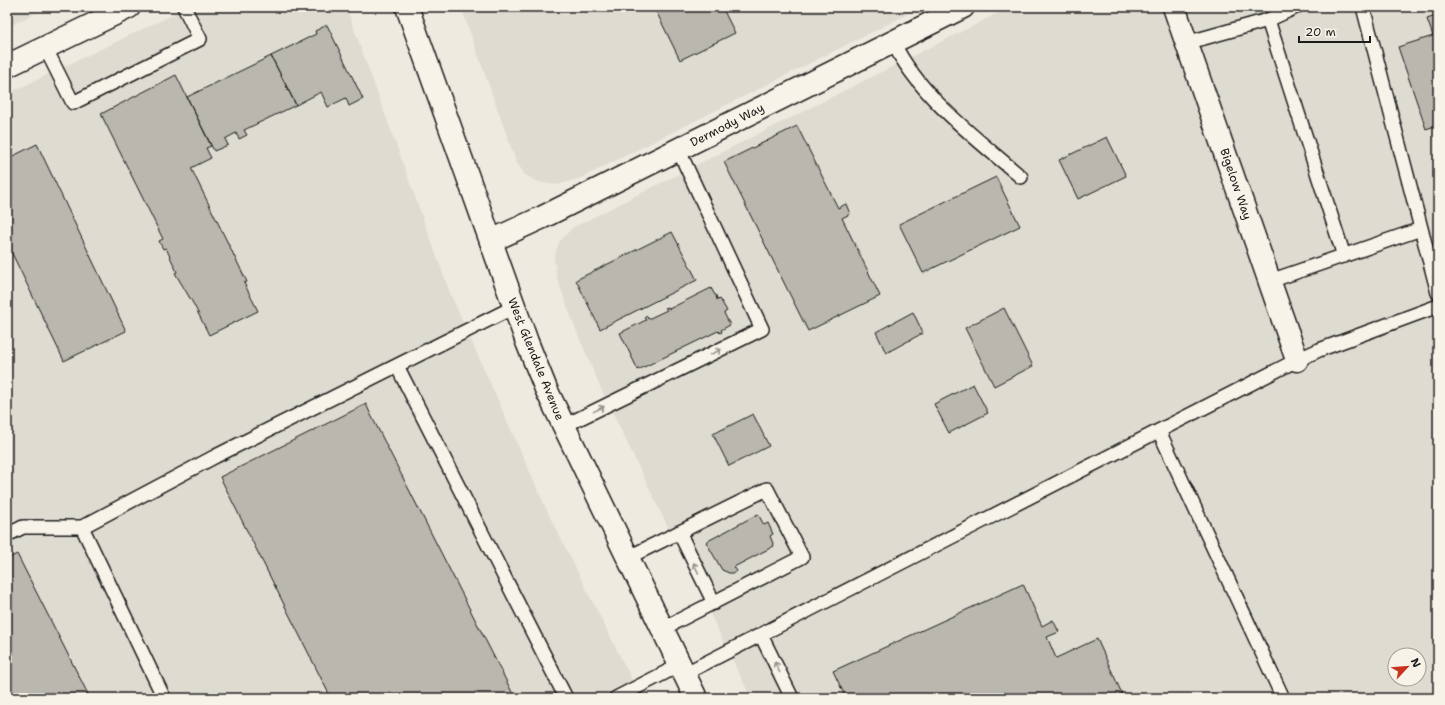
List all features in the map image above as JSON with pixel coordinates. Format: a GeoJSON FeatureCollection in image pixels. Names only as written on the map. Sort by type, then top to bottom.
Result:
{"type":"FeatureCollection","features":[{"type":"Feature","properties":{"kind":"street"},"geometry":{"type":"LineString","coordinates":[[7,66],[129,7]]}},
{"type":"Feature","properties":{"kind":"street","name":"West Glendale Avenue"},"geometry":{"type":"LineString","coordinates":[[408,7],[514,307],[546,389],[696,698]]}},
{"type":"Feature","properties":{"kind":"street","name":"Dermody Way"},"geometry":{"type":"LineString","coordinates":[[491,241],[543,217],[963,7]]}},
{"type":"Feature","properties":{"kind":"street","name":"Bigelow Way"},"geometry":{"type":"LineString","coordinates":[[1174,7],[1297,360]]}},
{"type":"Feature","properties":{"kind":"lane"},"geometry":{"type":"LineString","coordinates":[[45,47],[73,103],[200,39],[184,7]]}},
{"type":"Feature","properties":{"kind":"lane"},"geometry":{"type":"LineString","coordinates":[[1186,43],[1268,20],[1296,7]]}},
{"type":"Feature","properties":{"kind":"lane"},"geometry":{"type":"LineString","coordinates":[[1363,7],[1438,293]]}},
{"type":"Feature","properties":{"kind":"lane"},"geometry":{"type":"LineString","coordinates":[[1268,20],[1344,256]]}},
{"type":"Feature","properties":{"kind":"lane"},"geometry":{"type":"LineString","coordinates":[[893,42],[903,63],[951,117],[1021,177]]}},
{"type":"Feature","properties":{"kind":"lane"},"geometry":{"type":"LineString","coordinates":[[564,426],[762,329],[678,149]]}},
{"type":"Feature","properties":{"kind":"lane"},"geometry":{"type":"LineString","coordinates":[[1270,281],[1421,229]]}},
{"type":"Feature","properties":{"kind":"lane"},"geometry":{"type":"LineString","coordinates":[[616,698],[761,635],[1297,360],[1319,350],[1438,306]]}},
{"type":"Feature","properties":{"kind":"lane"},"geometry":{"type":"LineString","coordinates":[[7,535],[23,527],[82,527],[216,456],[514,307]]}},
{"type":"Feature","properties":{"kind":"lane"},"geometry":{"type":"LineString","coordinates":[[397,366],[566,698]]}},
{"type":"Feature","properties":{"kind":"lane"},"geometry":{"type":"LineString","coordinates":[[1159,431],[1283,698]]}},
{"type":"Feature","properties":{"kind":"lane"},"geometry":{"type":"LineString","coordinates":[[628,558],[767,489],[802,557],[662,629]]}},
{"type":"Feature","properties":{"kind":"lane"},"geometry":{"type":"LineString","coordinates":[[82,527],[164,698]]}},
{"type":"Feature","properties":{"kind":"lane"},"geometry":{"type":"LineString","coordinates":[[679,532],[714,603]]}},
{"type":"Feature","properties":{"kind":"lane"},"geometry":{"type":"LineString","coordinates":[[761,635],[792,698]]}},
{"type":"Feature","properties":{"kind":"shaded area"},"geometry":{"type":"Polygon","coordinates":[[[7,7],[49,7],[7,27],[7,7]]]}},
{"type":"Feature","properties":{"kind":"shaded area"},"geometry":{"type":"Polygon","coordinates":[[[189,7],[346,7],[450,293],[549,515],[641,698],[7,698],[7,94],[189,7]]]}},
{"type":"Feature","properties":{"kind":"shaded area"},"geometry":{"type":"Polygon","coordinates":[[[461,7],[922,7],[581,178],[557,185],[538,182],[525,175],[516,161],[461,7]]]}},
{"type":"Feature","properties":{"kind":"shaded area"},"geometry":{"type":"Polygon","coordinates":[[[1010,7],[1438,7],[1438,698],[751,698],[601,389],[576,330],[557,278],[554,258],[559,242],[572,228],[1010,7]]]}},
{"type":"Feature","properties":{"kind":"building"},"geometry":{"type":"Polygon","coordinates":[[[654,7],[722,7],[735,33],[680,60],[654,7]]]}},
{"type":"Feature","properties":{"kind":"building"},"geometry":{"type":"Polygon","coordinates":[[[1438,15],[1438,125],[1426,129],[1398,47],[1433,36],[1427,19],[1438,15]]]}},
{"type":"Feature","properties":{"kind":"building"},"geometry":{"type":"Polygon","coordinates":[[[327,25],[363,99],[349,106],[346,98],[328,107],[321,92],[296,105],[271,56],[316,34],[315,31],[327,25]]]}},
{"type":"Feature","properties":{"kind":"building"},"geometry":{"type":"Polygon","coordinates":[[[271,56],[296,105],[244,130],[247,135],[239,139],[236,133],[225,139],[228,145],[214,151],[187,97],[271,56]]]}},
{"type":"Feature","properties":{"kind":"building"},"geometry":{"type":"Polygon","coordinates":[[[176,75],[211,146],[206,148],[211,158],[191,168],[247,282],[244,283],[258,311],[209,335],[194,305],[175,273],[177,272],[166,248],[163,249],[159,241],[163,239],[101,114],[176,75]]]}},
{"type":"Feature","properties":{"kind":"building"},"geometry":{"type":"Polygon","coordinates":[[[797,126],[838,208],[846,204],[850,214],[842,218],[880,296],[808,331],[724,162],[797,126]]]}},
{"type":"Feature","properties":{"kind":"building"},"geometry":{"type":"Polygon","coordinates":[[[1107,137],[1126,176],[1078,199],[1059,160],[1107,137]]]}},
{"type":"Feature","properties":{"kind":"building"},"geometry":{"type":"Polygon","coordinates":[[[37,144],[126,331],[64,361],[7,243],[7,159],[37,144]]]}},
{"type":"Feature","properties":{"kind":"building"},"geometry":{"type":"Polygon","coordinates":[[[996,177],[1020,226],[923,273],[899,224],[996,177]]]}},
{"type":"Feature","properties":{"kind":"building"},"geometry":{"type":"Polygon","coordinates":[[[672,232],[697,280],[600,329],[576,280],[672,232]]]}},
{"type":"Feature","properties":{"kind":"building"},"geometry":{"type":"Polygon","coordinates":[[[711,288],[716,295],[717,300],[720,299],[727,311],[724,313],[730,325],[721,330],[722,332],[720,333],[718,331],[638,370],[620,333],[646,320],[644,318],[647,316],[648,319],[667,310],[665,308],[668,307],[669,309],[711,288]]]}},
{"type":"Feature","properties":{"kind":"building"},"geometry":{"type":"Polygon","coordinates":[[[1004,308],[1033,366],[994,386],[965,328],[1004,308]]]}},
{"type":"Feature","properties":{"kind":"building"},"geometry":{"type":"Polygon","coordinates":[[[913,312],[923,333],[886,353],[876,332],[913,312]]]}},
{"type":"Feature","properties":{"kind":"building"},"geometry":{"type":"Polygon","coordinates":[[[973,384],[988,413],[949,433],[934,404],[973,384]]]}},
{"type":"Feature","properties":{"kind":"building"},"geometry":{"type":"Polygon","coordinates":[[[366,404],[515,698],[331,698],[220,477],[366,404]]]}},
{"type":"Feature","properties":{"kind":"building"},"geometry":{"type":"Polygon","coordinates":[[[753,414],[769,446],[729,466],[713,434],[753,414]]]}},
{"type":"Feature","properties":{"kind":"building"},"geometry":{"type":"Polygon","coordinates":[[[758,514],[764,525],[768,523],[773,534],[770,536],[774,546],[734,567],[737,571],[735,573],[729,573],[722,570],[706,542],[758,514]]]}},
{"type":"Feature","properties":{"kind":"building"},"geometry":{"type":"Polygon","coordinates":[[[17,554],[90,698],[7,698],[7,559],[17,554]]]}},
{"type":"Feature","properties":{"kind":"building"},"geometry":{"type":"Polygon","coordinates":[[[1023,584],[1042,626],[1053,620],[1059,632],[1047,637],[1056,658],[1097,639],[1124,698],[846,698],[833,671],[1023,584]]]}}]}
